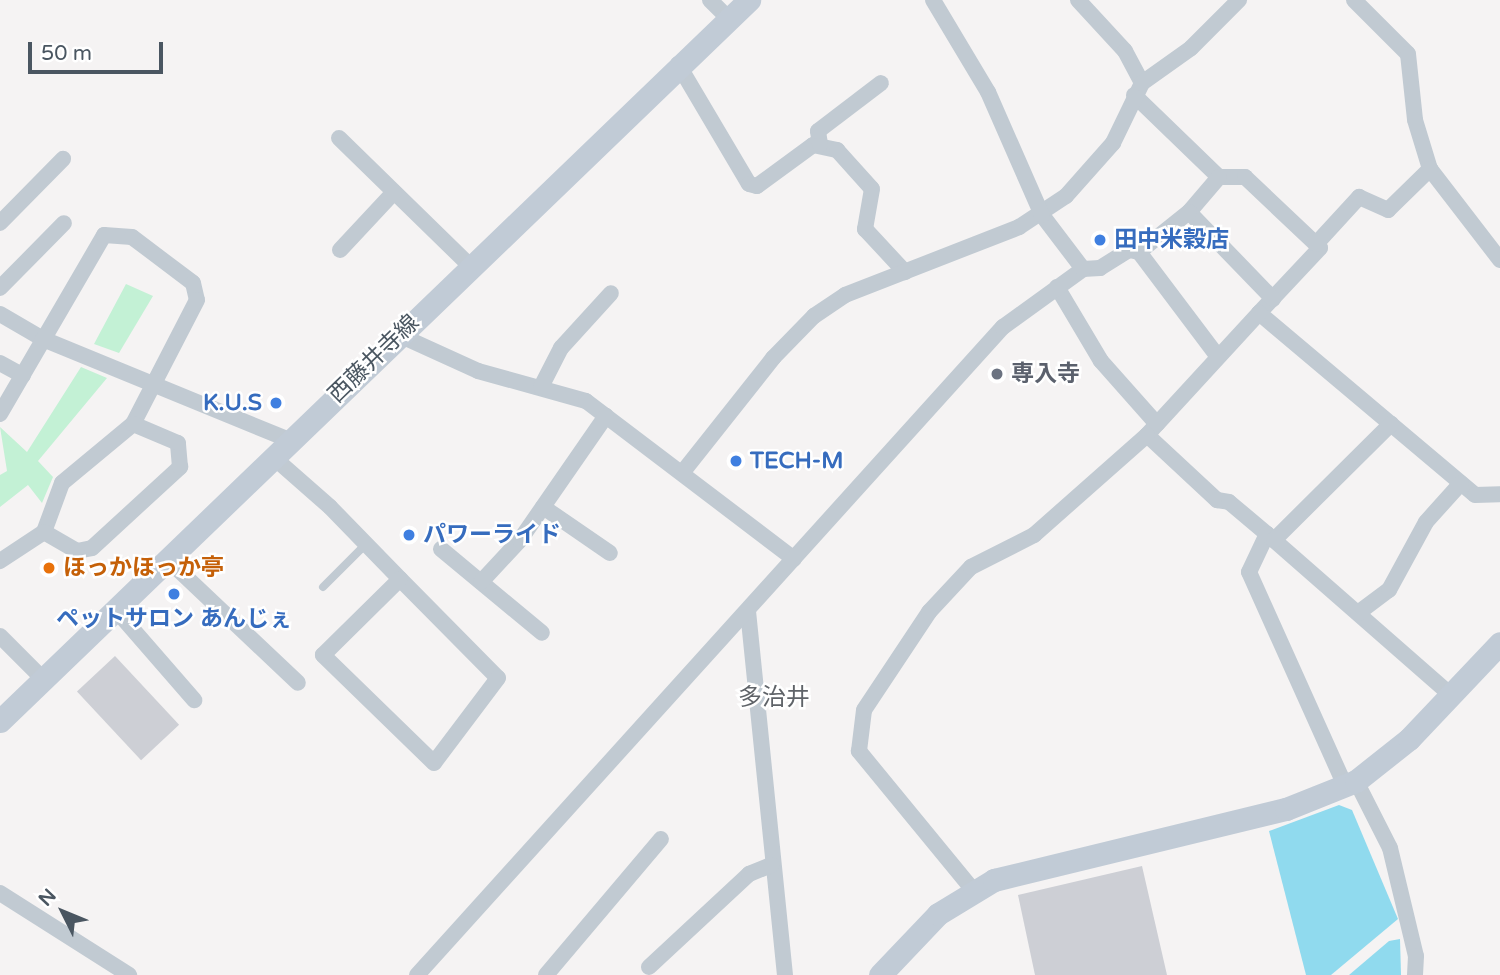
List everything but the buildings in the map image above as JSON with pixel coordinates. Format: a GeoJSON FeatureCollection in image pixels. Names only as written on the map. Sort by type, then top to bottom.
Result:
{"type":"FeatureCollection","features":[{"type":"Feature","properties":{"kind":"main road","name":"西藤井寺線"},"geometry":{"type":"LineString","coordinates":[[0,721],[678,64],[749,0]]}},
{"type":"Feature","properties":{"kind":"main road"},"geometry":{"type":"LineString","coordinates":[[880,975],[938,914],[973,890],[1021,870],[1286,809],[1350,783],[1451,695],[1500,643]]}},
{"type":"Feature","properties":{"kind":"street"},"geometry":{"type":"LineString","coordinates":[[710,0],[728,18]]}},
{"type":"Feature","properties":{"kind":"street"},"geometry":{"type":"LineString","coordinates":[[933,0],[988,92],[1042,215],[1083,269]]}},
{"type":"Feature","properties":{"kind":"street"},"geometry":{"type":"LineString","coordinates":[[973,890],[859,751],[864,710],[929,612],[971,566],[1034,534],[1152,430],[1320,248],[1245,177],[1219,177],[1138,89],[1125,51],[1079,0]]}},
{"type":"Feature","properties":{"kind":"street"},"geometry":{"type":"LineString","coordinates":[[682,473],[773,358],[814,316],[845,295],[1042,215],[1113,143],[1138,89],[1191,48],[1239,0]]}},
{"type":"Feature","properties":{"kind":"street"},"geometry":{"type":"LineString","coordinates":[[1354,0],[1408,54],[1415,120],[1430,169],[1500,260]]}},
{"type":"Feature","properties":{"kind":"street"},"geometry":{"type":"LineString","coordinates":[[678,64],[749,184],[757,186],[820,144]]}},
{"type":"Feature","properties":{"kind":"street"},"geometry":{"type":"LineString","coordinates":[[820,144],[818,131],[881,83]]}},
{"type":"Feature","properties":{"kind":"street"},"geometry":{"type":"LineString","coordinates":[[339,138],[470,266]]}},
{"type":"Feature","properties":{"kind":"street"},"geometry":{"type":"LineString","coordinates":[[820,144],[836,149],[872,189],[864,229],[905,272]]}},
{"type":"Feature","properties":{"kind":"street"},"geometry":{"type":"LineString","coordinates":[[0,223],[63,159]]}},
{"type":"Feature","properties":{"kind":"street"},"geometry":{"type":"LineString","coordinates":[[1316,244],[1359,197],[1388,210],[1430,169]]}},
{"type":"Feature","properties":{"kind":"street"},"geometry":{"type":"LineString","coordinates":[[1139,252],[1189,212],[1219,177]]}},
{"type":"Feature","properties":{"kind":"street"},"geometry":{"type":"LineString","coordinates":[[340,250],[394,192]]}},
{"type":"Feature","properties":{"kind":"street"},"geometry":{"type":"LineString","coordinates":[[1189,212],[1273,299]]}},
{"type":"Feature","properties":{"kind":"street"},"geometry":{"type":"LineString","coordinates":[[0,288],[64,223]]}},
{"type":"Feature","properties":{"kind":"street"},"geometry":{"type":"LineString","coordinates":[[0,414],[94,244],[112,232],[132,237],[197,291],[133,424],[62,483],[44,532],[0,561]]}},
{"type":"Feature","properties":{"kind":"street"},"geometry":{"type":"LineString","coordinates":[[417,975],[1003,327],[1083,269],[1100,268],[1129,250],[1139,252],[1218,357]]}},
{"type":"Feature","properties":{"kind":"street"},"geometry":{"type":"LineString","coordinates":[[1057,287],[1101,361],[1152,430],[1217,500],[1229,502],[1451,695]]}},
{"type":"Feature","properties":{"kind":"street"},"geometry":{"type":"LineString","coordinates":[[541,387],[561,348],[611,293]]}},
{"type":"Feature","properties":{"kind":"street"},"geometry":{"type":"LineString","coordinates":[[1259,313],[1475,495],[1500,494]]}},
{"type":"Feature","properties":{"kind":"street"},"geometry":{"type":"LineString","coordinates":[[0,314],[43,339],[152,383],[280,448],[366,544],[498,678],[434,763],[323,655],[400,579]]}},
{"type":"Feature","properties":{"kind":"street"},"geometry":{"type":"LineString","coordinates":[[399,335],[478,371],[586,401],[794,559]]}},
{"type":"Feature","properties":{"kind":"street"},"geometry":{"type":"LineString","coordinates":[[0,363],[23,376]]}},
{"type":"Feature","properties":{"kind":"street"},"geometry":{"type":"LineString","coordinates":[[481,582],[543,507],[606,416]]}},
{"type":"Feature","properties":{"kind":"street"},"geometry":{"type":"LineString","coordinates":[[44,532],[84,552],[180,467],[178,443],[133,424]]}},
{"type":"Feature","properties":{"kind":"street"},"geometry":{"type":"LineString","coordinates":[[1391,424],[1271,537],[1248,572],[1350,783],[1390,848],[1416,956],[1415,975]]}},
{"type":"Feature","properties":{"kind":"street"},"geometry":{"type":"LineString","coordinates":[[1358,613],[1390,590],[1426,522],[1461,483]]}},
{"type":"Feature","properties":{"kind":"street"},"geometry":{"type":"LineString","coordinates":[[543,507],[610,553]]}},
{"type":"Feature","properties":{"kind":"street"},"geometry":{"type":"LineString","coordinates":[[441,549],[542,633]]}},
{"type":"Feature","properties":{"kind":"street"},"geometry":{"type":"LineString","coordinates":[[167,558],[298,683]]}},
{"type":"Feature","properties":{"kind":"street"},"geometry":{"type":"LineString","coordinates":[[115,609],[194,700]]}},
{"type":"Feature","properties":{"kind":"street"},"geometry":{"type":"LineString","coordinates":[[748,611],[771,865],[785,975]]}},
{"type":"Feature","properties":{"kind":"street"},"geometry":{"type":"LineString","coordinates":[[0,636],[43,679]]}},
{"type":"Feature","properties":{"kind":"street"},"geometry":{"type":"LineString","coordinates":[[555,972],[661,839]]}},
{"type":"Feature","properties":{"kind":"street"},"geometry":{"type":"LineString","coordinates":[[649,967],[749,874],[771,865]]}},
{"type":"Feature","properties":{"kind":"street"},"geometry":{"type":"LineString","coordinates":[[0,893],[129,975]]}},
{"type":"Feature","properties":{"kind":"lane"},"geometry":{"type":"LineString","coordinates":[[323,587],[366,544]]}},
{"type":"Feature","properties":{"kind":"green space"},"geometry":{"type":"Polygon","coordinates":[[[126,284],[153,296],[119,353],[94,344],[126,284]]]}},
{"type":"Feature","properties":{"kind":"green space"},"geometry":{"type":"Polygon","coordinates":[[[81,367],[107,378],[38,461],[53,477],[42,503],[28,485],[0,507],[0,475],[7,471],[0,427],[27,452],[81,367]]]}},
{"type":"Feature","properties":{"kind":"water"},"geometry":{"type":"Polygon","coordinates":[[[1339,805],[1352,810],[1398,919],[1331,975],[1306,975],[1269,831],[1339,805]]]}},
{"type":"Feature","properties":{"kind":"water"},"geometry":{"type":"Polygon","coordinates":[[[1400,939],[1401,975],[1349,975],[1389,941],[1400,939]]]}},
{"type":"Feature","properties":{"kind":"place","name":"田中米穀店"},"geometry":{"type":"Point","coordinates":[1100,240]}},
{"type":"Feature","properties":{"kind":"place","name":"専入寺"},"geometry":{"type":"Point","coordinates":[997,374]}},
{"type":"Feature","properties":{"kind":"place","name":"K.U.S"},"geometry":{"type":"Point","coordinates":[276,403]}},
{"type":"Feature","properties":{"kind":"place","name":"TECH-M"},"geometry":{"type":"Point","coordinates":[736,461]}},
{"type":"Feature","properties":{"kind":"place","name":"パワーライド"},"geometry":{"type":"Point","coordinates":[409,535]}},
{"type":"Feature","properties":{"kind":"place","name":"ほっかほっか亭"},"geometry":{"type":"Point","coordinates":[49,568]}},
{"type":"Feature","properties":{"kind":"place","name":"ペットサロン あんじぇ"},"geometry":{"type":"Point","coordinates":[174,594]}},
{"type":"Feature","properties":{"kind":"district","name":"多治井"},"geometry":{"type":"Point","coordinates":[774,698]}}]}
